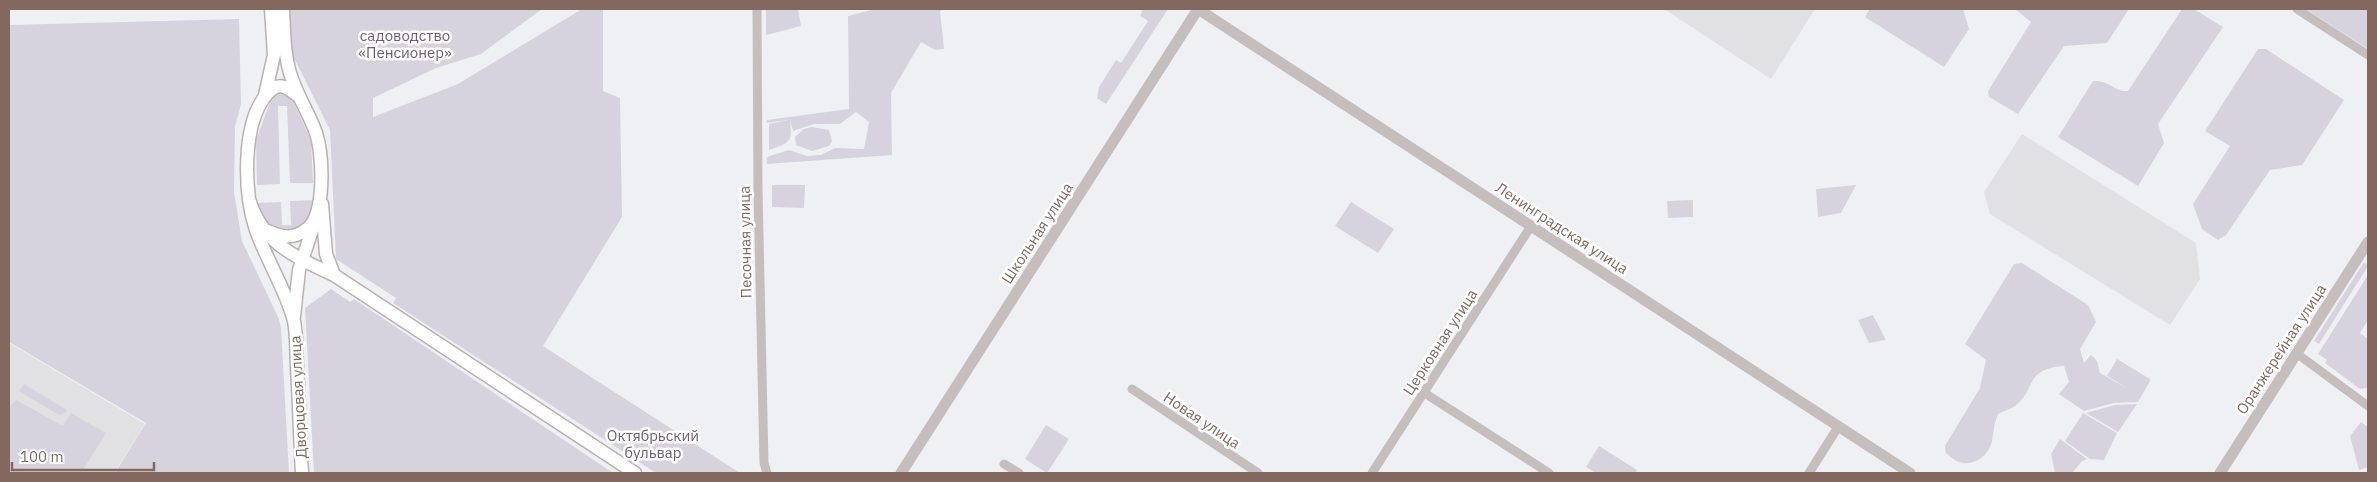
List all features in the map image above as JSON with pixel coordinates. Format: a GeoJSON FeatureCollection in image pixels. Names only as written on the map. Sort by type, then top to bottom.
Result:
{"type":"FeatureCollection","features":[{"type":"Feature","properties":{"kind":"main road"},"geometry":{"type":"LineString","coordinates":[[271,9],[274,54],[265,97],[253,123],[247,144],[249,199],[256,229],[294,321]]}},
{"type":"Feature","properties":{"kind":"main road"},"geometry":{"type":"LineString","coordinates":[[283,9],[285,52],[298,96],[317,138],[326,254],[334,275]]}},
{"type":"Feature","properties":{"kind":"main road"},"geometry":{"type":"LineString","coordinates":[[265,97],[272,88],[280,86],[285,86],[298,96]]}},
{"type":"Feature","properties":{"kind":"main road"},"geometry":{"type":"LineString","coordinates":[[249,199],[257,222],[272,240],[302,260],[334,275],[635,473]]}},
{"type":"Feature","properties":{"kind":"main road"},"geometry":{"type":"LineString","coordinates":[[294,321],[302,260],[321,200]]}},
{"type":"Feature","properties":{"kind":"main road"},"geometry":{"type":"LineString","coordinates":[[257,222],[264,229],[278,236],[288,237],[311,226],[316,217]]}},
{"type":"Feature","properties":{"kind":"main road","name":"Дворцовая улица"},"geometry":{"type":"LineString","coordinates":[[294,321],[302,473]]}},
{"type":"Feature","properties":{"kind":"street","name":"Песочная улица"},"geometry":{"type":"LineString","coordinates":[[757,9],[760,305],[764,463],[767,473]]}},
{"type":"Feature","properties":{"kind":"street","name":"Ленинградская улица"},"geometry":{"type":"LineString","coordinates":[[1198,9],[1910,473]]}},
{"type":"Feature","properties":{"kind":"street","name":"Школьная улица"},"geometry":{"type":"LineString","coordinates":[[900,473],[1198,9]]}},
{"type":"Feature","properties":{"kind":"street"},"geometry":{"type":"LineString","coordinates":[[2297,9],[2368,55]]}},
{"type":"Feature","properties":{"kind":"street","name":"Церковная улица"},"geometry":{"type":"LineString","coordinates":[[1372,473],[1530,226]]}},
{"type":"Feature","properties":{"kind":"street","name":"Оранжерейная улица"},"geometry":{"type":"LineString","coordinates":[[2220,473],[2368,242]]}},
{"type":"Feature","properties":{"kind":"street"},"geometry":{"type":"LineString","coordinates":[[2296,353],[2368,406]]}},
{"type":"Feature","properties":{"kind":"street","name":"Новая улица"},"geometry":{"type":"LineString","coordinates":[[1132,388],[1258,473]]}},
{"type":"Feature","properties":{"kind":"street"},"geometry":{"type":"LineString","coordinates":[[1423,392],[1549,473]]}},
{"type":"Feature","properties":{"kind":"street"},"geometry":{"type":"LineString","coordinates":[[1808,473],[1838,427]]}},
{"type":"Feature","properties":{"kind":"street"},"geometry":{"type":"LineString","coordinates":[[1004,464],[1019,473]]}},
{"type":"Feature","properties":{"kind":"shaded area"},"geometry":{"type":"Polygon","coordinates":[[[1664,9],[1815,9],[1771,79],[1664,9]]]}},
{"type":"Feature","properties":{"kind":"shaded area"},"geometry":{"type":"Polygon","coordinates":[[[2022,134],[2196,243],[2200,279],[2170,325],[1990,214],[1984,192],[2022,134]]]}},
{"type":"Feature","properties":{"kind":"shaded area"},"geometry":{"type":"Polygon","coordinates":[[[9,343],[145,424],[114,473],[9,473],[9,343]]]}},
{"type":"Feature","properties":{"kind":"green space"},"geometry":{"type":"Polygon","coordinates":[[[289,9],[542,9],[481,54],[436,68],[373,98],[373,117],[458,84],[582,9],[603,9],[603,91],[620,98],[622,217],[543,346],[740,473],[656,473],[393,303],[396,298],[336,259],[330,130],[291,52],[289,9]]]}},
{"type":"Feature","properties":{"kind":"green space"},"geometry":{"type":"Polygon","coordinates":[[[766,9],[798,9],[801,26],[766,35],[766,9]]]}},
{"type":"Feature","properties":{"kind":"green space"},"geometry":{"type":"Polygon","coordinates":[[[875,9],[945,9],[940,11],[944,49],[935,50],[921,42],[891,93],[892,155],[767,164],[767,157],[789,150],[807,156],[821,155],[835,148],[864,149],[869,122],[856,112],[840,124],[814,124],[793,131],[790,119],[791,132],[789,140],[769,150],[769,124],[788,120],[767,123],[767,120],[849,109],[848,16],[875,9]]]}},
{"type":"Feature","properties":{"kind":"green space"},"geometry":{"type":"Polygon","coordinates":[[[1143,9],[1168,9],[1106,104],[1097,98],[1099,87],[1116,60],[1121,63],[1148,21],[1140,16],[1143,9]]]}},
{"type":"Feature","properties":{"kind":"green space"},"geometry":{"type":"Polygon","coordinates":[[[1870,9],[1963,9],[1969,29],[1944,67],[1865,17],[1870,9]]]}},
{"type":"Feature","properties":{"kind":"green space"},"geometry":{"type":"Polygon","coordinates":[[[2015,9],[2129,9],[2107,43],[2064,46],[2018,114],[1989,97],[1988,91],[2031,22],[2015,9]]]}},
{"type":"Feature","properties":{"kind":"green space"},"geometry":{"type":"Polygon","coordinates":[[[2182,9],[2194,9],[2223,27],[2158,124],[2164,143],[2138,186],[2058,137],[2093,81],[2104,82],[2119,90],[2128,91],[2182,9]]]}},
{"type":"Feature","properties":{"kind":"green space"},"geometry":{"type":"Polygon","coordinates":[[[2306,9],[2368,9],[2368,49],[2306,9]]]}},
{"type":"Feature","properties":{"kind":"green space"},"geometry":{"type":"Polygon","coordinates":[[[239,19],[241,104],[235,127],[234,192],[242,241],[281,327],[289,473],[115,473],[146,423],[9,342],[9,25],[239,19]]]}},
{"type":"Feature","properties":{"kind":"green space"},"geometry":{"type":"Polygon","coordinates":[[[2258,49],[2266,49],[2344,100],[2302,165],[2270,170],[2226,235],[2218,240],[2202,229],[2193,204],[2230,146],[2205,131],[2258,49]]]}},
{"type":"Feature","properties":{"kind":"green space"},"geometry":{"type":"Polygon","coordinates":[[[278,91],[291,96],[311,141],[313,183],[290,183],[287,106],[278,106],[280,184],[257,185],[256,140],[272,97],[278,91]]]}},
{"type":"Feature","properties":{"kind":"green space"},"geometry":{"type":"Polygon","coordinates":[[[812,127],[829,130],[832,141],[829,146],[812,151],[796,145],[795,137],[804,129],[812,127]]]}},
{"type":"Feature","properties":{"kind":"green space"},"geometry":{"type":"Polygon","coordinates":[[[772,185],[805,185],[804,208],[772,207],[772,185]]]}},
{"type":"Feature","properties":{"kind":"green space"},"geometry":{"type":"Polygon","coordinates":[[[1856,185],[1841,213],[1818,217],[1816,189],[1856,185]]]}},
{"type":"Feature","properties":{"kind":"green space"},"geometry":{"type":"Polygon","coordinates":[[[314,200],[308,219],[299,227],[287,230],[266,224],[261,217],[257,205],[257,203],[281,202],[282,225],[291,225],[290,201],[314,200]]]}},
{"type":"Feature","properties":{"kind":"green space"},"geometry":{"type":"Polygon","coordinates":[[[1693,200],[1693,217],[1668,218],[1667,201],[1693,200]]]}},
{"type":"Feature","properties":{"kind":"green space"},"geometry":{"type":"Polygon","coordinates":[[[1351,202],[1394,229],[1378,253],[1335,226],[1351,202]]]}},
{"type":"Feature","properties":{"kind":"green space"},"geometry":{"type":"Polygon","coordinates":[[[2364,262],[2368,266],[2319,344],[2314,341],[2364,262]]]}},
{"type":"Feature","properties":{"kind":"green space"},"geometry":{"type":"Polygon","coordinates":[[[2022,263],[2088,305],[2096,322],[2080,349],[2084,363],[2091,355],[2098,365],[2100,373],[2132,391],[2107,376],[2117,359],[2150,379],[2150,381],[2138,402],[2114,403],[2084,411],[2059,394],[2069,382],[2064,366],[2043,371],[2037,375],[2022,400],[2013,407],[1998,414],[1988,451],[1980,459],[1970,463],[1959,462],[1946,453],[1945,446],[1980,388],[1986,360],[1965,344],[2014,264],[2022,263]]]}},
{"type":"Feature","properties":{"kind":"green space"},"geometry":{"type":"Polygon","coordinates":[[[2368,275],[2368,320],[2360,333],[2368,339],[2368,388],[2360,389],[2325,363],[2327,360],[2318,354],[2368,275]]]}},
{"type":"Feature","properties":{"kind":"green space"},"geometry":{"type":"Polygon","coordinates":[[[331,289],[350,302],[354,299],[613,473],[314,473],[305,308],[331,289]]]}},
{"type":"Feature","properties":{"kind":"green space"},"geometry":{"type":"Polygon","coordinates":[[[1873,315],[1886,340],[1869,343],[1858,320],[1873,315]]]}},
{"type":"Feature","properties":{"kind":"green space"},"geometry":{"type":"Polygon","coordinates":[[[24,384],[67,410],[59,415],[19,391],[24,384]]]}},
{"type":"Feature","properties":{"kind":"green space"},"geometry":{"type":"Polygon","coordinates":[[[16,400],[63,426],[71,413],[106,433],[81,473],[22,473],[18,471],[17,473],[9,473],[9,407],[16,400]]]}},
{"type":"Feature","properties":{"kind":"green space"},"geometry":{"type":"Polygon","coordinates":[[[2137,404],[2118,432],[2086,413],[2115,405],[2137,404]]]}},
{"type":"Feature","properties":{"kind":"green space"},"geometry":{"type":"Polygon","coordinates":[[[2083,413],[2117,433],[2104,460],[2090,459],[2065,441],[2083,413]]]}},
{"type":"Feature","properties":{"kind":"green space"},"geometry":{"type":"Polygon","coordinates":[[[2361,422],[2368,427],[2368,467],[2359,470],[2350,436],[2361,422]]]}},
{"type":"Feature","properties":{"kind":"green space"},"geometry":{"type":"Polygon","coordinates":[[[1046,425],[1069,439],[1047,473],[1025,459],[1046,425]]]}},
{"type":"Feature","properties":{"kind":"green space"},"geometry":{"type":"Polygon","coordinates":[[[2060,439],[2087,459],[2082,461],[2072,473],[2055,473],[2051,454],[2060,439]]]}},
{"type":"Feature","properties":{"kind":"green space"},"geometry":{"type":"Polygon","coordinates":[[[1599,446],[1637,470],[1635,473],[1596,473],[1586,467],[1599,446]]]}},
{"type":"Feature","properties":{"kind":"park label","name":"садоводство «Пенсионер»"},"geometry":{"type":"Point","coordinates":[405,44]}},
{"type":"Feature","properties":{"kind":"park label","name":"Октябрьский бульвар"},"geometry":{"type":"Point","coordinates":[653,444]}}]}
